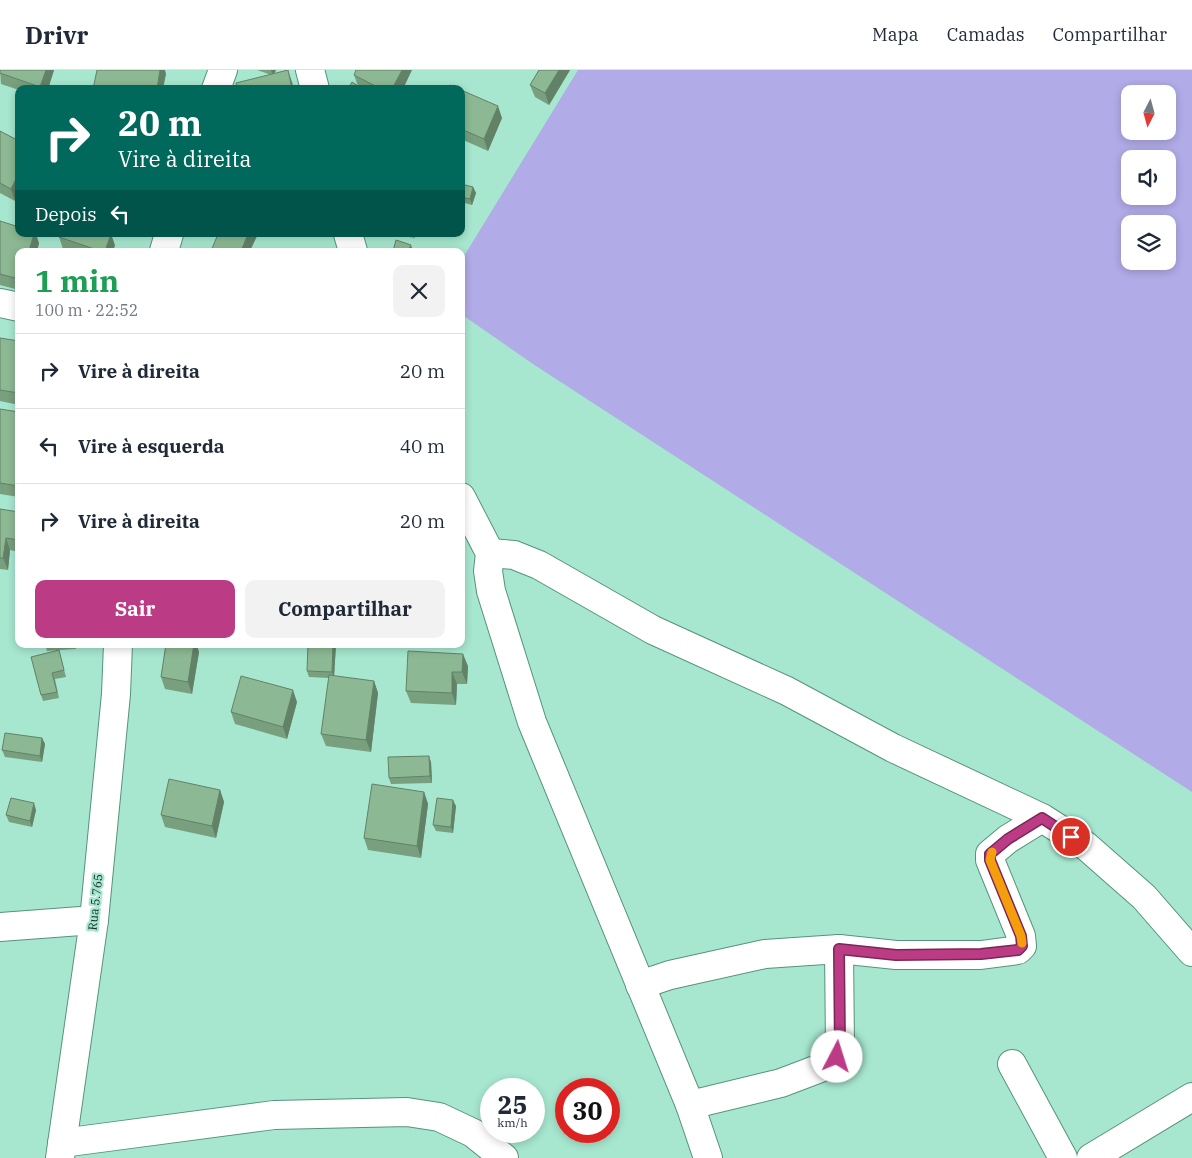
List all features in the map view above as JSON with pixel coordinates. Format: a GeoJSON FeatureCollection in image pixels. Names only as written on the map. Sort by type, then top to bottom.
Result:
{"type":"FeatureCollection","features":[{"type":"Feature","properties":{"kind":"street"},"geometry":{"type":"LineString","coordinates":[[217,85],[223,70]]}},
{"type":"Feature","properties":{"kind":"street"},"geometry":{"type":"LineString","coordinates":[[310,70],[314,85]]}},
{"type":"Feature","properties":{"kind":"street"},"geometry":{"type":"LineString","coordinates":[[0,303],[15,306]]}},
{"type":"Feature","properties":{"kind":"street"},"geometry":{"type":"LineString","coordinates":[[465,505],[490,553],[488,571],[491,590],[532,722],[690,1105],[708,1158]]}},
{"type":"Feature","properties":{"kind":"street"},"geometry":{"type":"LineString","coordinates":[[490,553],[514,555],[539,565],[653,630],[787,691],[893,748],[1042,818],[1086,846],[1144,897],[1192,952]]}},
{"type":"Feature","properties":{"kind":"street","name":"Rua 5.765"},"geometry":{"type":"LineString","coordinates":[[61,1150],[94,920],[116,694],[118,648]]}},
{"type":"Feature","properties":{"kind":"street"},"geometry":{"type":"LineString","coordinates":[[640,985],[670,976],[765,954],[839,949],[896,955],[981,954],[1018,950],[1022,946],[1021,936],[990,860],[990,854],[1008,839],[1042,818]]}},
{"type":"Feature","properties":{"kind":"street"},"geometry":{"type":"LineString","coordinates":[[0,927],[94,920]]}},
{"type":"Feature","properties":{"kind":"street"},"geometry":{"type":"LineString","coordinates":[[690,1105],[781,1083],[831,1064],[837,1057],[840,1049],[839,949]]}},
{"type":"Feature","properties":{"kind":"street"},"geometry":{"type":"LineString","coordinates":[[1012,1064],[1063,1158]]}},
{"type":"Feature","properties":{"kind":"street"},"geometry":{"type":"LineString","coordinates":[[1092,1158],[1192,1097]]}},
{"type":"Feature","properties":{"kind":"street"},"geometry":{"type":"LineString","coordinates":[[61,1150],[274,1115],[407,1112],[439,1117],[473,1133],[504,1158]]}},
{"type":"Feature","properties":{"kind":"shaded area"},"geometry":{"type":"Polygon","coordinates":[[[578,70],[1192,70],[1192,792],[533,364],[465,317],[465,254],[578,70]]]}},
{"type":"Feature","properties":{"kind":"building"},"geometry":{"type":"Polygon","coordinates":[[[0,70],[46,70],[41,85],[34,85],[0,73],[0,70]]]}},
{"type":"Feature","properties":{"kind":"building"},"geometry":{"type":"Polygon","coordinates":[[[97,70],[160,70],[158,85],[94,85],[97,70]]]}},
{"type":"Feature","properties":{"kind":"building"},"geometry":{"type":"Polygon","coordinates":[[[288,70],[291,85],[236,85],[236,83],[288,70]]]}},
{"type":"Feature","properties":{"kind":"building"},"geometry":{"type":"Polygon","coordinates":[[[356,70],[402,70],[394,85],[373,85],[354,75],[356,70]]]}},
{"type":"Feature","properties":{"kind":"building"},"geometry":{"type":"Polygon","coordinates":[[[539,70],[559,70],[545,93],[530,85],[539,70]]]}},
{"type":"Feature","properties":{"kind":"building"},"geometry":{"type":"Polygon","coordinates":[[[465,92],[498,106],[484,139],[465,131],[465,92]]]}},
{"type":"Feature","properties":{"kind":"building"},"geometry":{"type":"Polygon","coordinates":[[[0,131],[15,139],[15,181],[11,189],[0,183],[0,131]]]}},
{"type":"Feature","properties":{"kind":"building"},"geometry":{"type":"Polygon","coordinates":[[[465,185],[473,187],[470,199],[465,198],[465,185]]]}},
{"type":"Feature","properties":{"kind":"building"},"geometry":{"type":"Polygon","coordinates":[[[0,221],[15,226],[15,237],[33,237],[30,248],[15,248],[15,278],[0,274],[0,221]]]}},
{"type":"Feature","properties":{"kind":"building"},"geometry":{"type":"Polygon","coordinates":[[[59,237],[110,237],[106,248],[91,248],[59,237]]]}},
{"type":"Feature","properties":{"kind":"building"},"geometry":{"type":"Polygon","coordinates":[[[217,237],[247,237],[242,248],[212,248],[217,237]]]}},
{"type":"Feature","properties":{"kind":"building"},"geometry":{"type":"Polygon","coordinates":[[[396,240],[411,245],[410,248],[394,248],[396,240]]]}},
{"type":"Feature","properties":{"kind":"building"},"geometry":{"type":"Polygon","coordinates":[[[0,338],[15,340],[15,392],[0,390],[0,338]]]}},
{"type":"Feature","properties":{"kind":"building"},"geometry":{"type":"Polygon","coordinates":[[[0,409],[15,411],[15,485],[0,483],[0,409]]]}},
{"type":"Feature","properties":{"kind":"building"},"geometry":{"type":"Polygon","coordinates":[[[0,509],[15,511],[15,539],[6,538],[3,558],[0,558],[0,509]]]}},
{"type":"Feature","properties":{"kind":"building"},"geometry":{"type":"Polygon","coordinates":[[[165,648],[193,648],[188,682],[161,677],[165,648]]]}},
{"type":"Feature","properties":{"kind":"building"},"geometry":{"type":"Polygon","coordinates":[[[308,648],[333,648],[332,672],[307,671],[308,648]]]}},
{"type":"Feature","properties":{"kind":"building"},"geometry":{"type":"Polygon","coordinates":[[[59,650],[64,670],[52,673],[57,692],[41,695],[31,657],[59,650]]]}},
{"type":"Feature","properties":{"kind":"building"},"geometry":{"type":"Polygon","coordinates":[[[408,651],[463,654],[462,672],[452,672],[452,693],[406,691],[408,651]]]}},
{"type":"Feature","properties":{"kind":"building"},"geometry":{"type":"Polygon","coordinates":[[[329,675],[374,681],[366,740],[321,734],[329,675]]]}},
{"type":"Feature","properties":{"kind":"building"},"geometry":{"type":"Polygon","coordinates":[[[241,676],[293,690],[283,727],[231,712],[241,676]]]}},
{"type":"Feature","properties":{"kind":"building"},"geometry":{"type":"Polygon","coordinates":[[[5,733],[42,738],[40,756],[2,750],[5,733]]]}},
{"type":"Feature","properties":{"kind":"building"},"geometry":{"type":"Polygon","coordinates":[[[429,756],[430,776],[389,778],[388,757],[429,756]]]}},
{"type":"Feature","properties":{"kind":"building"},"geometry":{"type":"Polygon","coordinates":[[[169,779],[220,790],[212,826],[161,815],[169,779]]]}},
{"type":"Feature","properties":{"kind":"building"},"geometry":{"type":"Polygon","coordinates":[[[372,784],[424,792],[417,846],[364,838],[372,784]]]}},
{"type":"Feature","properties":{"kind":"building"},"geometry":{"type":"Polygon","coordinates":[[[11,798],[34,803],[30,821],[6,815],[11,798]]]}},
{"type":"Feature","properties":{"kind":"building"},"geometry":{"type":"Polygon","coordinates":[[[437,798],[453,800],[451,827],[433,825],[437,798]]]}},
{"type":"Feature","properties":{"kind":"slow traffic"},"geometry":{"type":"LineString","coordinates":[[992,852],[990,860],[1021,936],[1022,943]]}},
{"type":"Feature","properties":{"kind":"route"},"geometry":{"type":"LineString","coordinates":[[837,1057],[840,1049],[839,949],[896,955],[981,954],[1018,950],[1022,946],[1021,936],[990,860],[990,854],[1008,839],[1042,818],[1071,837]]}}]}
